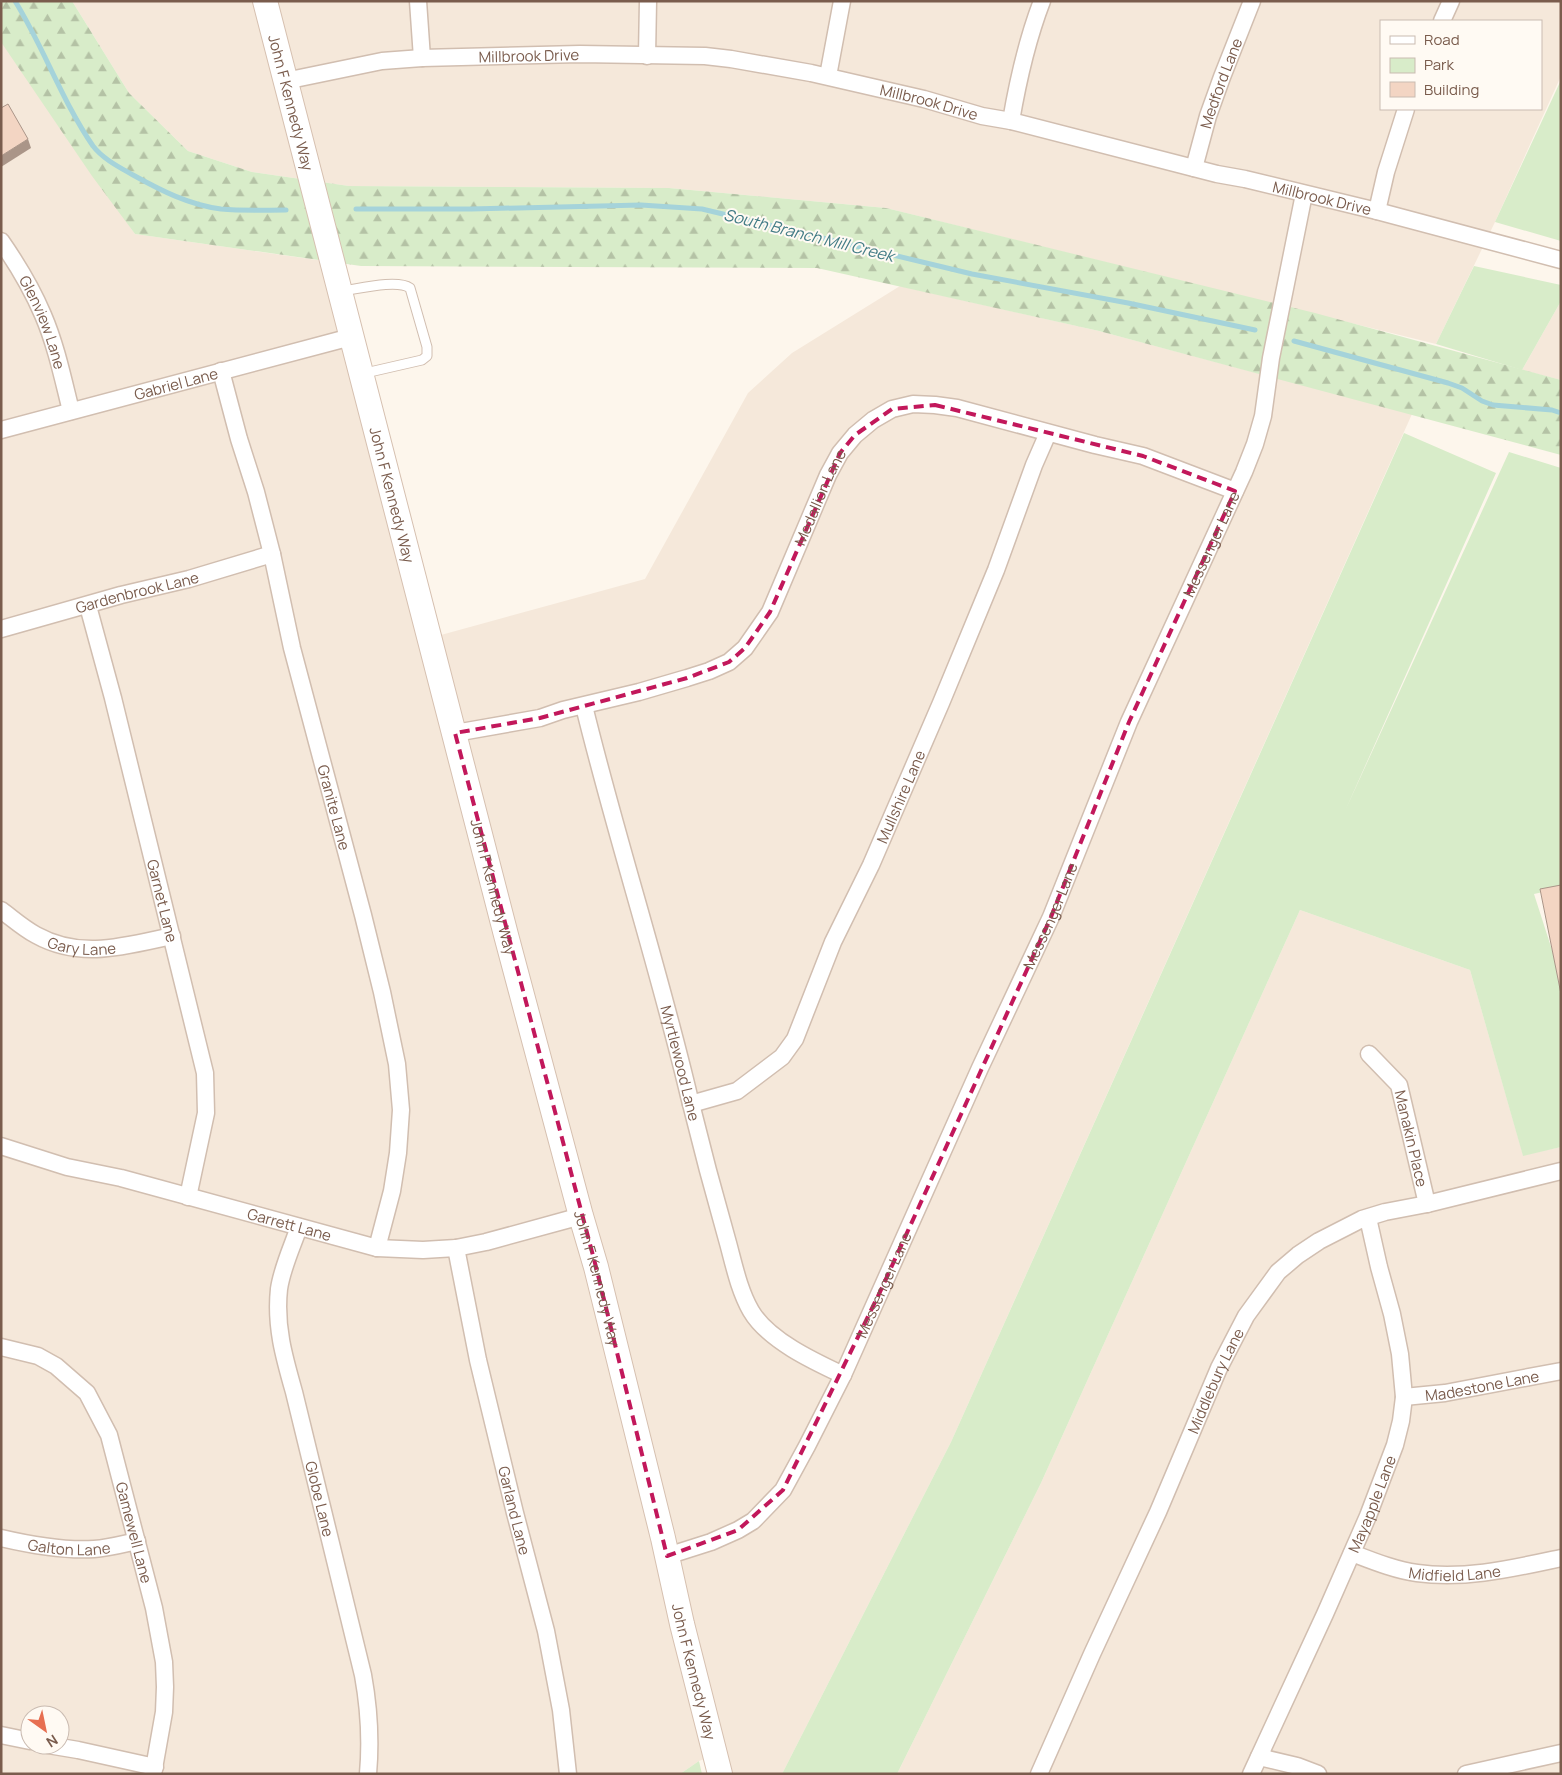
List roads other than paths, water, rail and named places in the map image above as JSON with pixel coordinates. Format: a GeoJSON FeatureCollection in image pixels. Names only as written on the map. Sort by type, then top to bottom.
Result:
{"type":"FeatureCollection","features":[{"type":"Feature","properties":{"kind":"street","name":"John F Kennedy Way"},"geometry":{"type":"LineString","coordinates":[[265,1],[350,337],[596,1267],[720,1774]]}},
{"type":"Feature","properties":{"kind":"street"},"geometry":{"type":"LineString","coordinates":[[418,1],[422,58]]}},
{"type":"Feature","properties":{"kind":"street"},"geometry":{"type":"LineString","coordinates":[[647,56],[648,1]]}},
{"type":"Feature","properties":{"kind":"street"},"geometry":{"type":"LineString","coordinates":[[828,76],[842,1]]}},
{"type":"Feature","properties":{"kind":"street"},"geometry":{"type":"LineString","coordinates":[[1011,121],[1020,68],[1042,1]]}},
{"type":"Feature","properties":{"kind":"street","name":"Medford Lane"},"geometry":{"type":"LineString","coordinates":[[1194,168],[1216,93],[1239,30],[1252,1]]}},
{"type":"Feature","properties":{"kind":"street"},"geometry":{"type":"LineString","coordinates":[[1442,20],[1451,1]]}},
{"type":"Feature","properties":{"kind":"street","name":"Millbrook Drive"},"geometry":{"type":"LineString","coordinates":[[285,81],[382,61],[422,58],[580,54],[705,56],[730,59],[828,76],[982,116],[1011,121],[1194,168],[1377,211],[1561,260]]}},
{"type":"Feature","properties":{"kind":"street"},"geometry":{"type":"LineString","coordinates":[[1377,211],[1386,172],[1406,110]]}},
{"type":"Feature","properties":{"kind":"street","name":"Messenger Lane"},"geometry":{"type":"LineString","coordinates":[[667,1556],[711,1542],[738,1530],[753,1520],[768,1506],[783,1490],[843,1375],[980,1068],[1051,917],[1129,722],[1255,444],[1263,416],[1272,350],[1304,194]]}},
{"type":"Feature","properties":{"kind":"street","name":"Glenview Lane"},"geometry":{"type":"LineString","coordinates":[[1,241],[19,268],[43,315],[62,373],[71,411]]}},
{"type":"Feature","properties":{"kind":"street","name":"Gabriel Lane"},"geometry":{"type":"LineString","coordinates":[[1,430],[350,337]]}},
{"type":"Feature","properties":{"kind":"street","name":"Granite Lane"},"geometry":{"type":"LineString","coordinates":[[221,371],[272,554],[292,648],[363,915],[398,1064],[401,1110],[398,1153],[390,1200],[377,1248]]}},
{"type":"Feature","properties":{"kind":"street","name":"Medallion Lane"},"geometry":{"type":"LineString","coordinates":[[455,733],[518,723],[639,692],[709,671],[729,662],[746,648],[770,612],[797,545],[840,453],[855,435],[873,420],[892,409],[913,404],[957,408],[1048,433],[1144,456],[1235,491]]}},
{"type":"Feature","properties":{"kind":"street","name":"Mullshire Lane"},"geometry":{"type":"LineString","coordinates":[[691,1104],[738,1090],[782,1057],[795,1039],[829,951],[871,865],[941,703],[996,570],[1034,465],[1048,433]]}},
{"type":"Feature","properties":{"kind":"street","name":"Gardenbrook Lane"},"geometry":{"type":"LineString","coordinates":[[1,629],[121,596],[189,580],[272,554]]}},
{"type":"Feature","properties":{"kind":"street","name":"Garnet Lane"},"geometry":{"type":"LineString","coordinates":[[88,606],[114,698],[206,1080],[206,1114],[188,1197]]}},
{"type":"Feature","properties":{"kind":"street","name":"Myrtlewood Lane"},"geometry":{"type":"LineString","coordinates":[[584,706],[610,810],[691,1104],[709,1178],[742,1292],[752,1312],[765,1327],[798,1354],[843,1375]]}},
{"type":"Feature","properties":{"kind":"street","name":"Gary Lane"},"geometry":{"type":"LineString","coordinates":[[1,910],[35,935],[73,948],[110,949],[172,936]]}},
{"type":"Feature","properties":{"kind":"street","name":"Manakin Place"},"geometry":{"type":"LineString","coordinates":[[1369,1054],[1399,1085],[1426,1204]]}},
{"type":"Feature","properties":{"kind":"street","name":"Garrett Lane"},"geometry":{"type":"LineString","coordinates":[[1,1146],[40,1159],[121,1178],[377,1248],[416,1250],[456,1248],[581,1216]]}},
{"type":"Feature","properties":{"kind":"street","name":"Middlebury Lane"},"geometry":{"type":"LineString","coordinates":[[1039,1774],[1158,1512],[1219,1368],[1246,1316],[1278,1272],[1298,1255],[1340,1229],[1368,1218],[1385,1212],[1426,1204],[1561,1171]]}},
{"type":"Feature","properties":{"kind":"street","name":"Mayapple Lane"},"geometry":{"type":"LineString","coordinates":[[1251,1774],[1352,1553],[1396,1445],[1404,1398],[1398,1340],[1378,1267],[1368,1218]]}},
{"type":"Feature","properties":{"kind":"street","name":"Globe Lane"},"geometry":{"type":"LineString","coordinates":[[299,1226],[279,1289],[279,1328],[282,1348],[363,1675],[370,1732],[368,1774]]}},
{"type":"Feature","properties":{"kind":"street","name":"Garland Lane"},"geometry":{"type":"LineString","coordinates":[[456,1248],[478,1360],[515,1514],[546,1631],[561,1710],[568,1774]]}},
{"type":"Feature","properties":{"kind":"street","name":"Gamewell Lane"},"geometry":{"type":"LineString","coordinates":[[1,1347],[38,1356],[56,1366],[87,1393],[109,1435],[156,1617],[164,1662],[164,1712],[154,1771]]}},
{"type":"Feature","properties":{"kind":"street","name":"Madestone Lane"},"geometry":{"type":"LineString","coordinates":[[1404,1398],[1445,1393],[1561,1371]]}},
{"type":"Feature","properties":{"kind":"street","name":"Galton Lane"},"geometry":{"type":"LineString","coordinates":[[1,1538],[56,1548],[77,1549],[96,1549],[137,1541]]}},
{"type":"Feature","properties":{"kind":"street","name":"Midfield Lane"},"geometry":{"type":"LineString","coordinates":[[1352,1553],[1400,1570],[1459,1576],[1561,1558]]}},
{"type":"Feature","properties":{"kind":"street"},"geometry":{"type":"LineString","coordinates":[[1,1736],[20,1739]]}},
{"type":"Feature","properties":{"kind":"street"},"geometry":{"type":"LineString","coordinates":[[70,1749],[154,1771]]}},
{"type":"Feature","properties":{"kind":"street"},"geometry":{"type":"LineString","coordinates":[[1466,1774],[1561,1753]]}},
{"type":"Feature","properties":{"kind":"street"},"geometry":{"type":"LineString","coordinates":[[1259,1757],[1297,1766],[1318,1774]]}},
{"type":"Feature","properties":{"kind":"lane"},"geometry":{"type":"LineString","coordinates":[[339,292],[405,284],[410,288],[427,347],[427,356],[422,360],[360,374]]}},
{"type":"Feature","properties":{"kind":"waterway","name":"South Branch Mill Creek"},"geometry":{"type":"LineString","coordinates":[[15,1],[82,129],[93,146],[106,159],[154,186],[198,204],[229,210],[286,210]]}},
{"type":"Feature","properties":{"kind":"waterway","name":"South Branch Mill Creek"},"geometry":{"type":"LineString","coordinates":[[356,209],[471,209],[641,205],[702,209],[972,274],[1128,303],[1255,330]]}},
{"type":"Feature","properties":{"kind":"waterway","name":"South Branch Mill Creek"},"geometry":{"type":"LineString","coordinates":[[1294,341],[1448,383],[1462,388],[1482,401],[1493,405],[1552,410],[1561,413]]}}]}
